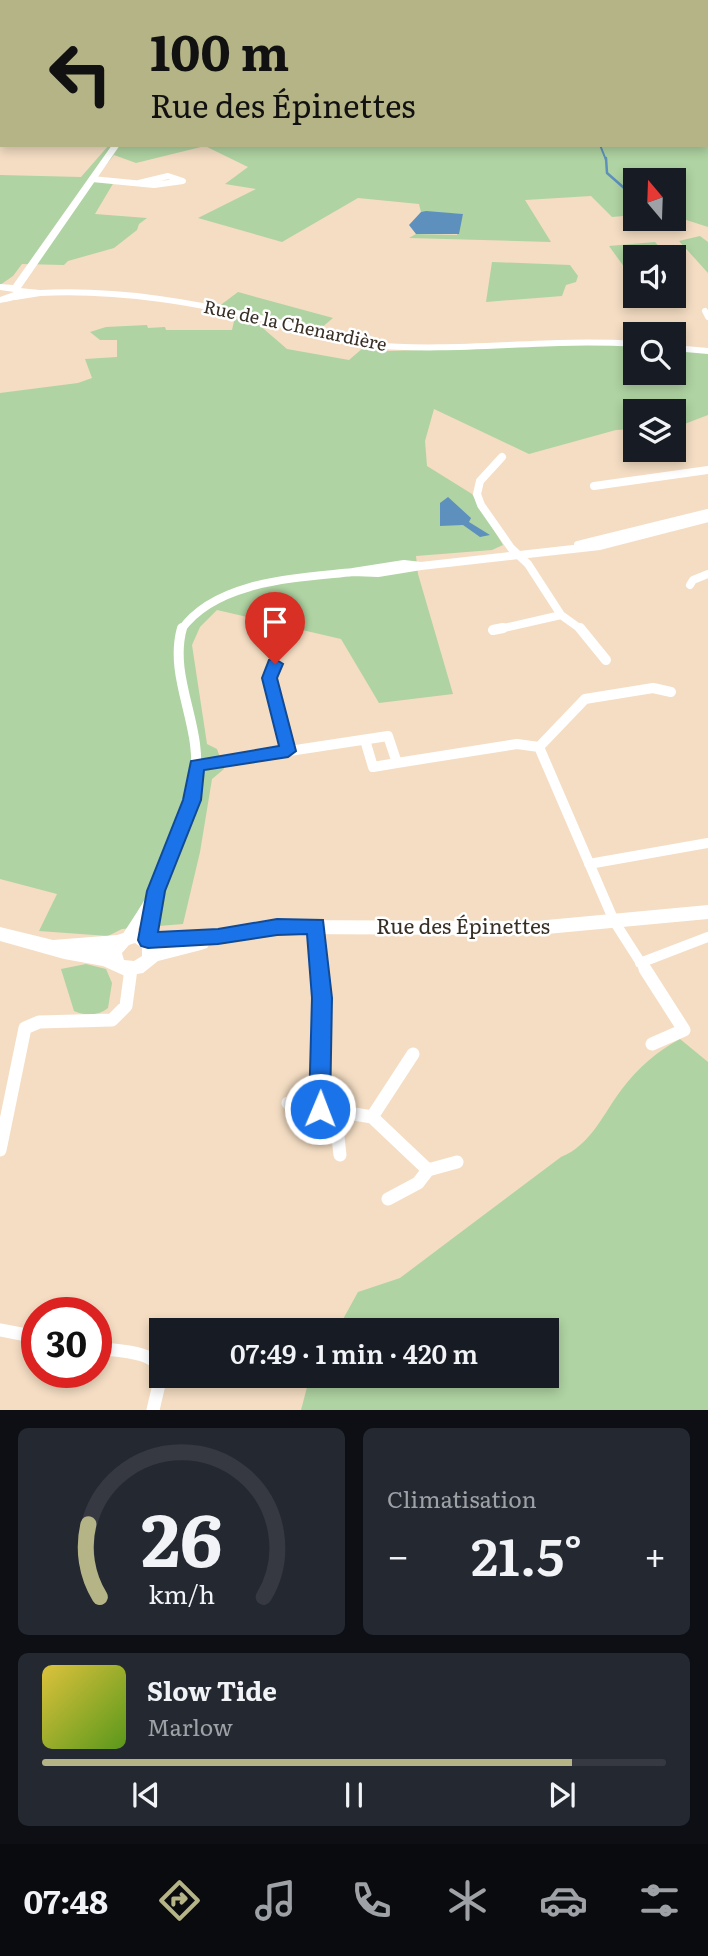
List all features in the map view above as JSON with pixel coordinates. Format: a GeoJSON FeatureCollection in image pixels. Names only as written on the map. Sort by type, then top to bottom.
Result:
{"type":"FeatureCollection","features":[{"type":"Feature","properties":{"kind":"street"},"geometry":{"type":"LineString","coordinates":[[1,312],[9,293],[115,147]]}},
{"type":"Feature","properties":{"kind":"street"},"geometry":{"type":"LineString","coordinates":[[92,179],[139,183],[173,185],[183,181],[168,176],[139,183]]}},
{"type":"Feature","properties":{"kind":"street","name":"Rue de la Chenardière"},"geometry":{"type":"LineString","coordinates":[[9,293],[113,291],[243,314],[348,341],[381,346],[467,348],[623,343]]}},
{"type":"Feature","properties":{"kind":"street"},"geometry":{"type":"LineString","coordinates":[[686,349],[708,351]]}},
{"type":"Feature","properties":{"kind":"street"},"geometry":{"type":"LineString","coordinates":[[502,457],[480,481],[478,499],[561,615],[582,629],[606,660]]}},
{"type":"Feature","properties":{"kind":"street"},"geometry":{"type":"LineString","coordinates":[[594,486],[613,481],[679,478],[708,470]]}},
{"type":"Feature","properties":{"kind":"street"},"geometry":{"type":"LineString","coordinates":[[571,548],[591,540],[708,513]]}},
{"type":"Feature","properties":{"kind":"street"},"geometry":{"type":"LineString","coordinates":[[0,1150],[25,1028],[39,1022],[112,1020],[125,1011],[124,966],[113,952],[156,891],[192,800],[197,765],[177,649],[180,631],[189,618],[207,604],[233,593],[387,565],[421,566],[600,547],[708,518]]}},
{"type":"Feature","properties":{"kind":"street"},"geometry":{"type":"LineString","coordinates":[[690,585],[694,580],[708,575]]}},
{"type":"Feature","properties":{"kind":"street"},"geometry":{"type":"LineString","coordinates":[[493,630],[561,615]]}},
{"type":"Feature","properties":{"kind":"street"},"geometry":{"type":"LineString","coordinates":[[275,664],[270,678],[288,751]]}},
{"type":"Feature","properties":{"kind":"street"},"geometry":{"type":"LineString","coordinates":[[539,747],[585,699],[653,688],[671,692]]}},
{"type":"Feature","properties":{"kind":"street"},"geometry":{"type":"LineString","coordinates":[[197,765],[388,736],[397,763]]}},
{"type":"Feature","properties":{"kind":"street"},"geometry":{"type":"LineString","coordinates":[[365,740],[373,766],[517,744],[539,747]]}},
{"type":"Feature","properties":{"kind":"street"},"geometry":{"type":"LineString","coordinates":[[539,747],[614,921],[684,1030],[652,1044]]}},
{"type":"Feature","properties":{"kind":"street"},"geometry":{"type":"LineString","coordinates":[[589,864],[708,842]]}},
{"type":"Feature","properties":{"kind":"street"},"geometry":{"type":"LineString","coordinates":[[0,934],[124,966],[142,966],[150,946],[156,891]]}},
{"type":"Feature","properties":{"kind":"street","name":"Rue des Épinettes"},"geometry":{"type":"LineString","coordinates":[[150,946],[277,927],[493,930],[708,912]]}},
{"type":"Feature","properties":{"kind":"street"},"geometry":{"type":"LineString","coordinates":[[316,926],[322,998],[320,1109]]}},
{"type":"Feature","properties":{"kind":"street"},"geometry":{"type":"LineString","coordinates":[[53,947],[123,940],[137,936],[150,946]]}},
{"type":"Feature","properties":{"kind":"street"},"geometry":{"type":"LineString","coordinates":[[640,963],[708,937]]}},
{"type":"Feature","properties":{"kind":"street"},"geometry":{"type":"LineString","coordinates":[[372,1117],[413,1054]]}},
{"type":"Feature","properties":{"kind":"street"},"geometry":{"type":"LineString","coordinates":[[288,1103],[372,1117],[428,1170]]}},
{"type":"Feature","properties":{"kind":"street"},"geometry":{"type":"LineString","coordinates":[[334,1111],[340,1155]]}},
{"type":"Feature","properties":{"kind":"street"},"geometry":{"type":"LineString","coordinates":[[388,1199],[418,1182],[428,1170],[457,1162]]}},
{"type":"Feature","properties":{"kind":"street"},"geometry":{"type":"LineString","coordinates":[[0,1330],[21,1334]]}},
{"type":"Feature","properties":{"kind":"street"},"geometry":{"type":"LineString","coordinates":[[112,1351],[149,1357]]}},
{"type":"Feature","properties":{"kind":"street"},"geometry":{"type":"LineString","coordinates":[[153,1410],[158,1388]]}},
{"type":"Feature","properties":{"kind":"green space"},"geometry":{"type":"Polygon","coordinates":[[[107,147],[201,147],[136,163],[114,155],[93,181],[114,182],[95,214],[147,218],[139,224],[137,230],[114,248],[68,261],[64,265],[22,264],[13,276],[0,285],[0,175],[81,177],[107,147]]]}},
{"type":"Feature","properties":{"kind":"green space"},"geometry":{"type":"Polygon","coordinates":[[[207,147],[708,147],[708,227],[686,220],[686,168],[623,168],[623,216],[612,217],[591,196],[525,200],[551,242],[409,238],[416,234],[457,235],[463,214],[421,212],[419,204],[358,198],[282,242],[198,218],[256,189],[225,184],[248,167],[207,147]]]}},
{"type":"Feature","properties":{"kind":"green space"},"geometry":{"type":"Polygon","coordinates":[[[700,236],[708,242],[708,273],[686,249],[686,245],[679,241],[700,236]]]}},
{"type":"Feature","properties":{"kind":"green space"},"geometry":{"type":"Polygon","coordinates":[[[655,242],[658,245],[623,245],[623,265],[609,246],[655,242]]]}},
{"type":"Feature","properties":{"kind":"green space"},"geometry":{"type":"Polygon","coordinates":[[[492,262],[570,265],[578,276],[576,282],[566,285],[562,296],[486,302],[492,262]]]}},
{"type":"Feature","properties":{"kind":"green space"},"geometry":{"type":"Polygon","coordinates":[[[238,292],[333,318],[321,328],[218,307],[238,292]]]}},
{"type":"Feature","properties":{"kind":"green space"},"geometry":{"type":"Polygon","coordinates":[[[235,317],[251,318],[287,349],[349,360],[363,348],[389,351],[623,345],[623,385],[686,385],[686,351],[708,353],[708,415],[686,423],[686,399],[623,399],[623,430],[529,454],[434,409],[425,441],[427,466],[472,494],[503,545],[492,550],[416,556],[418,574],[453,694],[379,703],[341,639],[217,610],[200,627],[192,645],[207,744],[217,749],[224,769],[212,779],[200,852],[183,924],[122,929],[108,936],[39,931],[57,894],[0,879],[0,393],[78,383],[92,378],[85,359],[117,357],[117,340],[100,340],[90,332],[106,327],[147,325],[148,328],[165,327],[166,330],[232,330],[235,317]]]}},
{"type":"Feature","properties":{"kind":"green space"},"geometry":{"type":"Polygon","coordinates":[[[86,964],[106,969],[112,983],[108,1008],[96,1014],[74,1011],[61,969],[86,964]]]}},
{"type":"Feature","properties":{"kind":"green space"},"geometry":{"type":"Polygon","coordinates":[[[680,1039],[708,1062],[708,1410],[301,1410],[307,1388],[559,1388],[559,1318],[344,1318],[358,1292],[400,1278],[561,1157],[581,1145],[622,1089],[656,1055],[680,1039]]]}},
{"type":"Feature","properties":{"kind":"water"},"geometry":{"type":"Polygon","coordinates":[[[421,212],[463,214],[459,234],[416,234],[409,225],[421,212]]]}},
{"type":"Feature","properties":{"kind":"water"},"geometry":{"type":"Polygon","coordinates":[[[448,497],[471,518],[469,522],[490,535],[480,537],[463,525],[440,526],[440,503],[448,497]]]}},
{"type":"Feature","properties":{"kind":"waterway"},"geometry":{"type":"LineString","coordinates":[[601,147],[606,160]]}},
{"type":"Feature","properties":{"kind":"waterway"},"geometry":{"type":"LineString","coordinates":[[606,158],[607,173],[623,187]]}},
{"type":"Feature","properties":{"kind":"route"},"geometry":{"type":"LineString","coordinates":[[275,664],[270,678],[288,751],[197,765],[192,800],[156,891],[148,940],[218,937],[277,927],[316,926],[322,998],[320,1109]]}}]}
